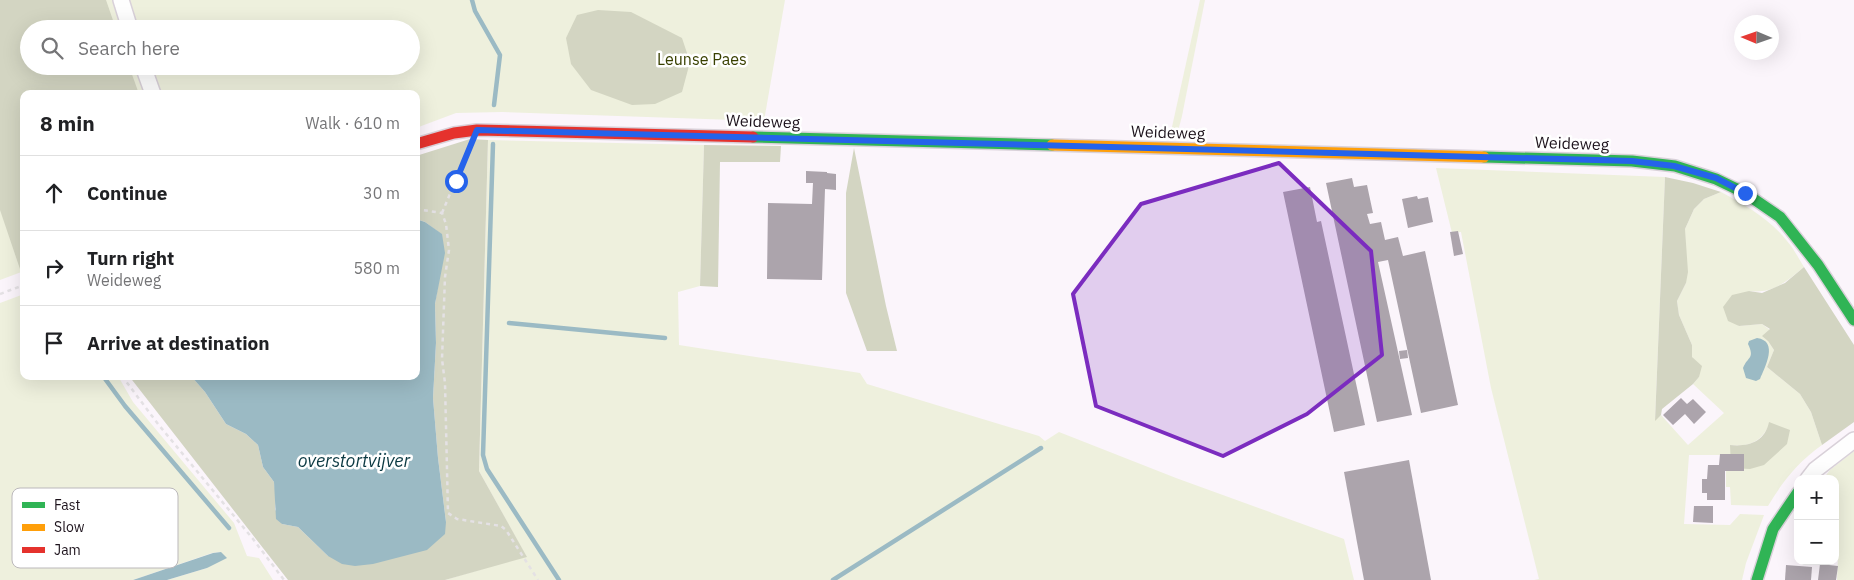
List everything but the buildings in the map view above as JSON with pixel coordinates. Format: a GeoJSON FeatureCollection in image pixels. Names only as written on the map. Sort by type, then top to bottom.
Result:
{"type":"FeatureCollection","features":[{"type":"Feature","properties":{"kind":"street"},"geometry":{"type":"LineString","coordinates":[[121,0],[127,20]]}},
{"type":"Feature","properties":{"kind":"street"},"geometry":{"type":"LineString","coordinates":[[146,75],[152,90]]}},
{"type":"Feature","properties":{"kind":"street","name":"Weideweg"},"geometry":{"type":"LineString","coordinates":[[420,143],[454,133],[477,130],[1632,161],[1674,166],[1716,178],[1745,193],[1780,217],[1818,265],[1854,320]]}},
{"type":"Feature","properties":{"kind":"street"},"geometry":{"type":"LineString","coordinates":[[1811,475],[1854,440]]}},
{"type":"Feature","properties":{"kind":"street"},"geometry":{"type":"LineString","coordinates":[[1757,580],[1773,529],[1794,498]]}},
{"type":"Feature","properties":{"kind":"path"},"geometry":{"type":"LineString","coordinates":[[477,130],[442,213],[446,224],[449,250],[442,359],[445,383],[448,513],[457,519],[501,526],[506,530],[538,580]]}},
{"type":"Feature","properties":{"kind":"path"},"geometry":{"type":"LineString","coordinates":[[420,210],[442,213]]}},
{"type":"Feature","properties":{"kind":"path"},"geometry":{"type":"LineString","coordinates":[[0,294],[20,286]]}},
{"type":"Feature","properties":{"kind":"path"},"geometry":{"type":"LineString","coordinates":[[125,380],[152,416],[253,538],[284,580]]}},
{"type":"Feature","properties":{"kind":"highlighted area"},"geometry":{"type":"Polygon","coordinates":[[[1279,163],[1371,251],[1382,355],[1307,414],[1223,456],[1096,406],[1073,294],[1141,204],[1279,163]]]}},
{"type":"Feature","properties":{"kind":"green space","name":"Leunse Paes"},"geometry":{"type":"Polygon","coordinates":[[[0,0],[785,0],[764,121],[502,112],[456,113],[420,126],[420,90],[20,90],[20,272],[0,280],[0,0]]]}},
{"type":"Feature","properties":{"kind":"green space"},"geometry":{"type":"Polygon","coordinates":[[[0,0],[106,0],[113,20],[20,20],[20,75],[132,75],[138,90],[20,90],[20,269],[0,210],[0,0]]]}},
{"type":"Feature","properties":{"kind":"green space"},"geometry":{"type":"Polygon","coordinates":[[[1200,0],[1205,0],[1182,116],[1177,135],[1170,136],[1200,0]]]}},
{"type":"Feature","properties":{"kind":"green space"},"geometry":{"type":"Polygon","coordinates":[[[598,10],[631,12],[682,38],[690,62],[682,92],[655,104],[632,105],[591,90],[571,64],[566,38],[577,15],[598,10]]]}},
{"type":"Feature","properties":{"kind":"green space"},"geometry":{"type":"Polygon","coordinates":[[[470,139],[488,140],[479,471],[527,557],[445,580],[288,580],[132,380],[195,380],[226,424],[246,434],[258,445],[263,467],[274,482],[276,494],[275,509],[282,524],[298,527],[328,556],[446,522],[433,398],[436,343],[435,304],[439,279],[441,234],[420,220],[420,155],[470,139]]]}},
{"type":"Feature","properties":{"kind":"green space"},"geometry":{"type":"Polygon","coordinates":[[[488,140],[704,145],[700,286],[678,292],[679,345],[860,373],[867,384],[1039,436],[1045,441],[1059,432],[1176,478],[1344,539],[1354,580],[445,580],[526,556],[479,471],[488,140]]]}},
{"type":"Feature","properties":{"kind":"green space"},"geometry":{"type":"Polygon","coordinates":[[[704,145],[781,146],[780,162],[720,162],[718,287],[700,286],[704,145]]]}},
{"type":"Feature","properties":{"kind":"green space"},"geometry":{"type":"Polygon","coordinates":[[[854,148],[897,351],[867,351],[846,293],[846,193],[854,148]]]}},
{"type":"Feature","properties":{"kind":"green space"},"geometry":{"type":"Polygon","coordinates":[[[1436,168],[1665,177],[1655,420],[1661,415],[1688,445],[1724,413],[1693,384],[1699,377],[1692,357],[1692,345],[1679,315],[1677,301],[1686,283],[1685,229],[1694,209],[1704,199],[1721,192],[1765,219],[1787,241],[1804,267],[1779,286],[1765,291],[1749,291],[1738,326],[1762,324],[1770,330],[1768,341],[1774,350],[1767,367],[1800,394],[1811,412],[1822,445],[1792,473],[1779,488],[1768,506],[1731,505],[1730,487],[1726,487],[1726,455],[1689,455],[1684,524],[1730,525],[1740,514],[1764,515],[1746,563],[1742,580],[1534,580],[1539,579],[1491,388],[1461,232],[1452,233],[1436,168]],[[1768,427],[1761,437],[1752,443],[1730,445],[1749,469],[1768,427]]]}},
{"type":"Feature","properties":{"kind":"green space"},"geometry":{"type":"Polygon","coordinates":[[[1665,177],[1721,192],[1704,199],[1694,209],[1685,229],[1688,272],[1686,283],[1677,301],[1679,315],[1692,345],[1692,357],[1702,366],[1699,377],[1662,409],[1661,415],[1655,421],[1665,177]]]}},
{"type":"Feature","properties":{"kind":"green space"},"geometry":{"type":"Polygon","coordinates":[[[1804,267],[1854,345],[1854,422],[1822,445],[1811,412],[1800,394],[1767,367],[1774,350],[1762,336],[1770,329],[1762,324],[1739,326],[1728,321],[1723,307],[1732,295],[1749,291],[1762,293],[1785,283],[1804,267]]]}},
{"type":"Feature","properties":{"kind":"green space"},"geometry":{"type":"Polygon","coordinates":[[[20,296],[20,380],[120,380],[133,402],[234,523],[247,556],[259,558],[273,580],[167,580],[207,568],[221,552],[212,553],[178,565],[178,488],[12,488],[12,568],[168,568],[133,580],[0,580],[0,303],[20,296]]]}},
{"type":"Feature","properties":{"kind":"green space"},"geometry":{"type":"Polygon","coordinates":[[[1769,422],[1790,430],[1787,444],[1764,465],[1750,469],[1731,468],[1730,445],[1743,445],[1755,442],[1764,434],[1769,422]]]}},
{"type":"Feature","properties":{"kind":"green space"},"geometry":{"type":"Polygon","coordinates":[[[1854,451],[1854,580],[1837,580],[1839,565],[1839,475],[1826,475],[1854,451]]]}},
{"type":"Feature","properties":{"kind":"water","name":"overstortvijver"},"geometry":{"type":"Polygon","coordinates":[[[420,220],[442,234],[445,253],[435,304],[436,343],[433,398],[446,522],[445,534],[427,550],[373,564],[355,566],[342,564],[328,556],[298,527],[282,524],[276,519],[274,482],[263,467],[258,445],[246,434],[226,424],[205,392],[194,380],[420,380],[420,220]]]}},
{"type":"Feature","properties":{"kind":"water"},"geometry":{"type":"Polygon","coordinates":[[[1757,338],[1764,340],[1767,344],[1769,355],[1760,379],[1756,381],[1746,378],[1743,368],[1751,355],[1749,341],[1757,338]]]}},
{"type":"Feature","properties":{"kind":"water"},"geometry":{"type":"Polygon","coordinates":[[[221,552],[227,558],[207,568],[167,580],[133,580],[169,568],[178,568],[178,565],[221,552]]]}},
{"type":"Feature","properties":{"kind":"waterway"},"geometry":{"type":"LineString","coordinates":[[472,0],[475,11],[500,55],[494,105]]}},
{"type":"Feature","properties":{"kind":"waterway"},"geometry":{"type":"LineString","coordinates":[[493,144],[483,455],[487,469],[559,580]]}},
{"type":"Feature","properties":{"kind":"waterway"},"geometry":{"type":"LineString","coordinates":[[509,323],[665,338]]}},
{"type":"Feature","properties":{"kind":"waterway"},"geometry":{"type":"LineString","coordinates":[[106,380],[125,406],[229,528]]}},
{"type":"Feature","properties":{"kind":"waterway"},"geometry":{"type":"LineString","coordinates":[[833,580],[1041,448]]}},
{"type":"Feature","properties":{"kind":"traffic: fast"},"geometry":{"type":"LineString","coordinates":[[753,137],[1052,145]]}},
{"type":"Feature","properties":{"kind":"traffic: fast"},"geometry":{"type":"LineString","coordinates":[[1484,157],[1632,161],[1675,166],[1716,179],[1745,193],[1780,217],[1818,265],[1854,320]]}},
{"type":"Feature","properties":{"kind":"traffic: fast"},"geometry":{"type":"LineString","coordinates":[[1757,580],[1773,529],[1794,498]]}},
{"type":"Feature","properties":{"kind":"traffic: slow"},"geometry":{"type":"LineString","coordinates":[[1052,145],[1484,157]]}},
{"type":"Feature","properties":{"kind":"traffic: jam"},"geometry":{"type":"LineString","coordinates":[[420,143],[454,133],[477,130],[753,137]]}},
{"type":"Feature","properties":{"kind":"route"},"geometry":{"type":"LineString","coordinates":[[456,181],[477,130],[1632,161],[1674,166],[1716,178],[1745,193]]}}]}
